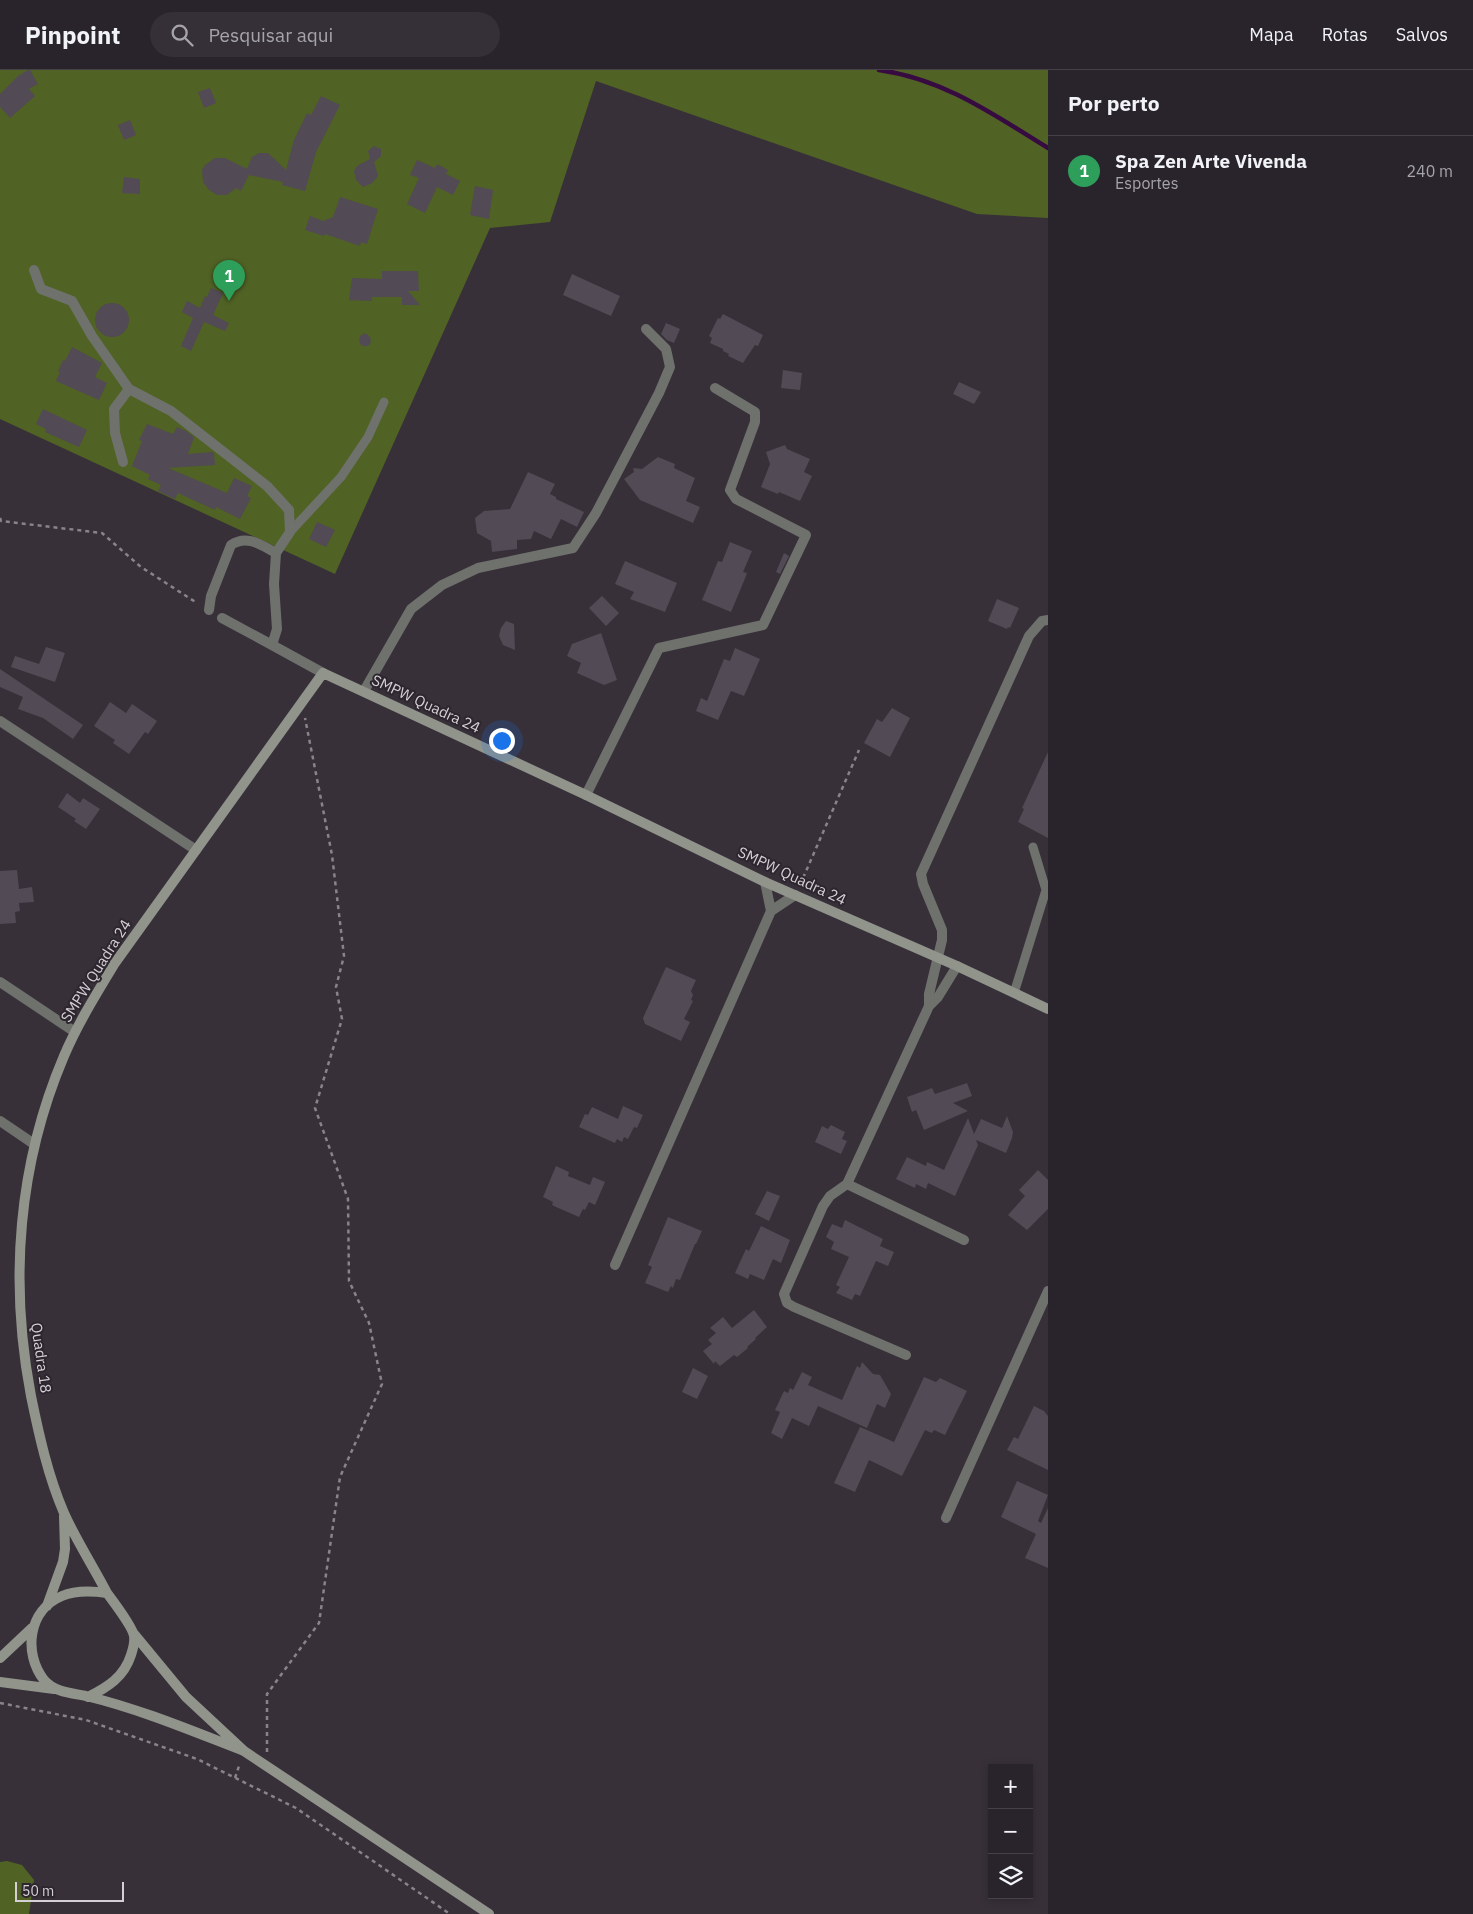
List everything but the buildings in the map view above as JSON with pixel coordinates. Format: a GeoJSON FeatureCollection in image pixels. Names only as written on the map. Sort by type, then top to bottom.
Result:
{"type":"FeatureCollection","features":[{"type":"Feature","properties":{"kind":"street"},"geometry":{"type":"LineString","coordinates":[[34,270],[41,289],[72,301],[92,336],[129,389],[171,411],[267,486],[289,510],[290,532],[276,553],[274,584],[277,629],[272,645]]}},
{"type":"Feature","properties":{"kind":"street"},"geometry":{"type":"LineString","coordinates":[[364,691],[411,610],[442,586],[478,568],[573,548],[596,513],[659,393],[670,367],[666,349],[646,329]]}},
{"type":"Feature","properties":{"kind":"street"},"geometry":{"type":"LineString","coordinates":[[586,795],[658,648],[763,625],[806,535],[736,499],[730,490],[755,422],[755,412],[715,388]]}},
{"type":"Feature","properties":{"kind":"street"},"geometry":{"type":"LineString","coordinates":[[123,462],[115,433],[114,409],[129,389]]}},
{"type":"Feature","properties":{"kind":"street"},"geometry":{"type":"LineString","coordinates":[[209,610],[211,596],[231,545],[238,540],[251,540],[276,553]]}},
{"type":"Feature","properties":{"kind":"street"},"geometry":{"type":"LineString","coordinates":[[222,618],[323,672]]}},
{"type":"Feature","properties":{"kind":"street"},"geometry":{"type":"LineString","coordinates":[[929,1006],[929,994],[942,940],[942,930],[920,874],[1029,636],[1042,622],[1048,620]]}},
{"type":"Feature","properties":{"kind":"street","name":"SMPW Quadra 24"},"geometry":{"type":"LineString","coordinates":[[34,1144],[52,1085],[75,1032],[116,963],[323,672],[586,795],[765,882],[937,957],[1048,1009]]}},
{"type":"Feature","properties":{"kind":"street"},"geometry":{"type":"LineString","coordinates":[[0,721],[196,850]]}},
{"type":"Feature","properties":{"kind":"street"},"geometry":{"type":"LineString","coordinates":[[765,882],[771,911]]}},
{"type":"Feature","properties":{"kind":"street"},"geometry":{"type":"LineString","coordinates":[[615,1265],[771,911],[795,895]]}},
{"type":"Feature","properties":{"kind":"street"},"geometry":{"type":"LineString","coordinates":[[906,1354],[794,1307],[785,1299],[786,1288],[823,1206],[830,1196],[846,1184],[929,1006],[938,997],[957,966]]}},
{"type":"Feature","properties":{"kind":"street"},"geometry":{"type":"LineString","coordinates":[[0,982],[75,1032]]}},
{"type":"Feature","properties":{"kind":"street"},"geometry":{"type":"LineString","coordinates":[[0,1121],[34,1144]]}},
{"type":"Feature","properties":{"kind":"street","name":"Quadra 18"},"geometry":{"type":"LineString","coordinates":[[34,1144],[26,1182],[20,1238],[20,1314],[36,1420],[64,1512]]}},
{"type":"Feature","properties":{"kind":"street"},"geometry":{"type":"LineString","coordinates":[[846,1184],[964,1240]]}},
{"type":"Feature","properties":{"kind":"street"},"geometry":{"type":"LineString","coordinates":[[946,1518],[1048,1291]]}},
{"type":"Feature","properties":{"kind":"street"},"geometry":{"type":"LineString","coordinates":[[64,1512],[107,1593],[134,1634],[186,1697],[244,1751],[489,1914]]}},
{"type":"Feature","properties":{"kind":"street"},"geometry":{"type":"LineString","coordinates":[[0,1658],[32,1628],[46,1606],[63,1562],[65,1549],[64,1512]]}},
{"type":"Feature","properties":{"kind":"street"},"geometry":{"type":"LineString","coordinates":[[46,1606],[61,1596],[70,1593],[93,1591],[107,1593]]}},
{"type":"Feature","properties":{"kind":"street"},"geometry":{"type":"LineString","coordinates":[[32,1628],[31,1649],[34,1661],[44,1680],[54,1689]]}},
{"type":"Feature","properties":{"kind":"street"},"geometry":{"type":"LineString","coordinates":[[88,1697],[112,1684],[125,1670],[132,1651],[134,1634]]}},
{"type":"Feature","properties":{"kind":"street"},"geometry":{"type":"LineString","coordinates":[[0,1682],[54,1689],[88,1697],[149,1715],[244,1751]]}},
{"type":"Feature","properties":{"kind":"lane"},"geometry":{"type":"LineString","coordinates":[[290,532],[341,478],[368,436],[384,402]]}},
{"type":"Feature","properties":{"kind":"lane"},"geometry":{"type":"LineString","coordinates":[[1014,993],[1046,890],[1033,847]]}},
{"type":"Feature","properties":{"kind":"path"},"geometry":{"type":"LineString","coordinates":[[0,518],[1,521],[102,533],[140,567],[209,610]]}},
{"type":"Feature","properties":{"kind":"path"},"geometry":{"type":"LineString","coordinates":[[267,1766],[267,1694],[318,1623],[340,1477],[382,1384],[370,1322],[349,1281],[348,1199],[315,1108],[342,1019],[336,987],[344,956],[332,855],[302,702]]}},
{"type":"Feature","properties":{"kind":"path"},"geometry":{"type":"LineString","coordinates":[[795,895],[859,750]]}},
{"type":"Feature","properties":{"kind":"path"},"geometry":{"type":"LineString","coordinates":[[0,1704],[86,1720],[197,1759],[296,1808],[450,1914]]}},
{"type":"Feature","properties":{"kind":"path"},"geometry":{"type":"LineString","coordinates":[[235,1778],[244,1751]]}},
{"type":"Feature","properties":{"kind":"green space"},"geometry":{"type":"Polygon","coordinates":[[[0,70],[1048,70],[1048,218],[977,214],[596,81],[550,222],[490,228],[335,574],[0,419],[0,70]]]}},
{"type":"Feature","properties":{"kind":"green space"},"geometry":{"type":"Polygon","coordinates":[[[7,1861],[22,1865],[34,1880],[29,1914],[0,1914],[0,1862],[7,1861]]]}},
{"type":"Feature","properties":{"kind":"waterway"},"geometry":{"type":"LineString","coordinates":[[879,70],[925,81],[947,90],[988,111],[1048,148]]}},
{"type":"Feature","properties":{"kind":"place","name":"Spa Zen Arte Vivenda"},"geometry":{"type":"Point","coordinates":[229,301]}}]}
